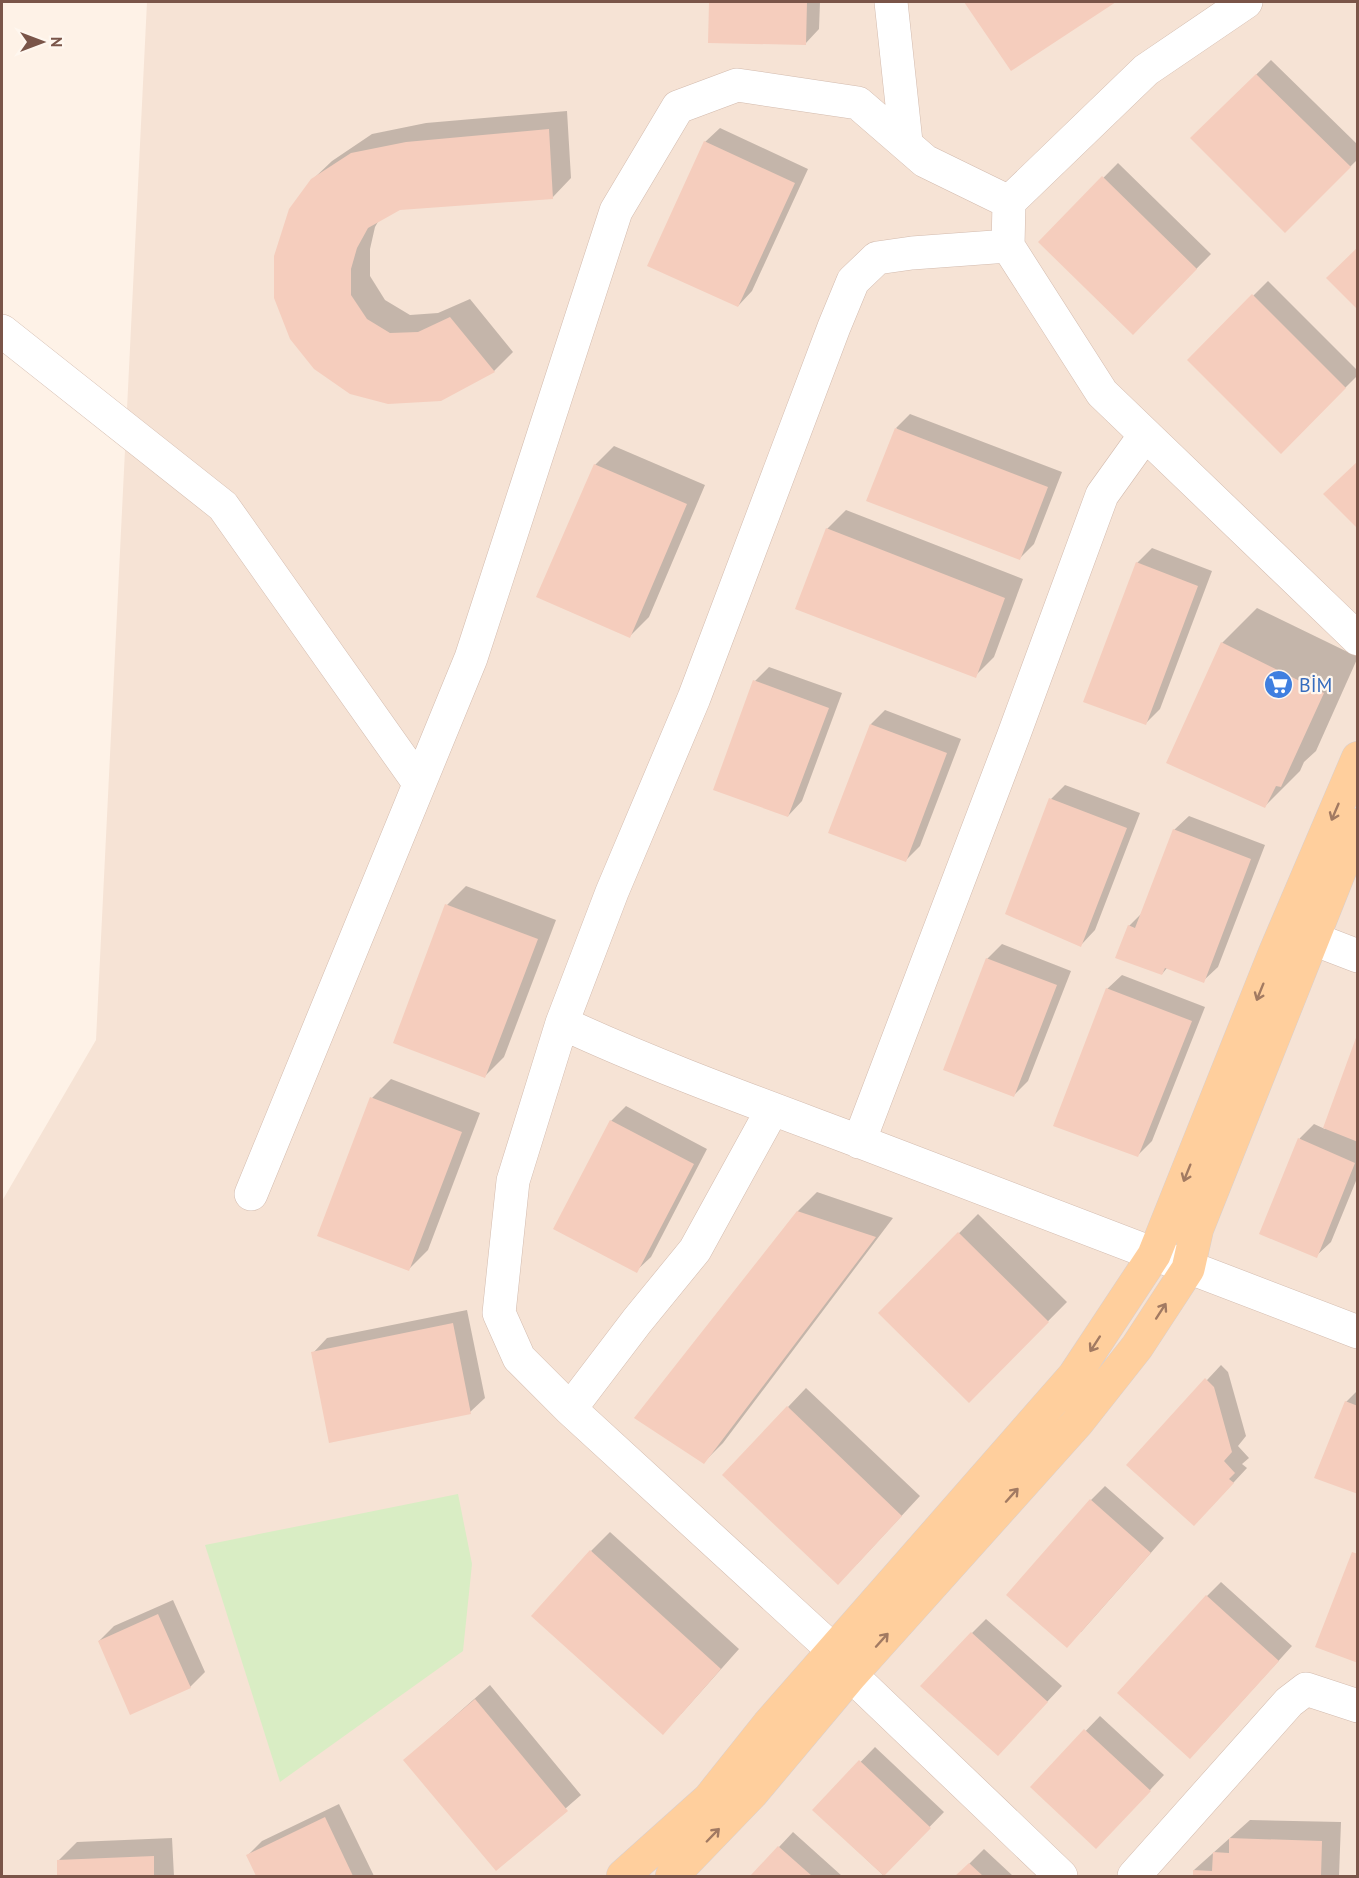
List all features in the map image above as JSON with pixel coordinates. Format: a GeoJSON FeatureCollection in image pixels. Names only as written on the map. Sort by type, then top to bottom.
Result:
{"type":"FeatureCollection","features":[{"type":"Feature","properties":{"kind":"main road"},"geometry":{"type":"LineString","coordinates":[[672,1876],[752,1793],[842,1663],[1074,1376],[1154,1255],[1274,955],[1358,758]]}},
{"type":"Feature","properties":{"kind":"main road"},"geometry":{"type":"LineString","coordinates":[[622,1876],[709,1799],[768,1725],[842,1663],[1077,1423],[1137,1347],[1188,1269],[1197,1229],[1311,938],[1358,825]]}},
{"type":"Feature","properties":{"kind":"street"},"geometry":{"type":"LineString","coordinates":[[891,2],[906,142]]}},
{"type":"Feature","properties":{"kind":"street"},"geometry":{"type":"LineString","coordinates":[[1246,2],[1146,70],[1009,202],[1008,246],[1102,393],[1358,639]]}},
{"type":"Feature","properties":{"kind":"street"},"geometry":{"type":"LineString","coordinates":[[251,1194],[471,658],[616,211],[678,106],[736,85],[858,103],[906,142],[925,161],[1009,202]]}},
{"type":"Feature","properties":{"kind":"street"},"geometry":{"type":"LineString","coordinates":[[1008,246],[877,258],[853,280],[694,698],[612,892],[562,1023],[513,1181],[499,1313],[519,1358],[570,1409],[842,1663],[1061,1876]]}},
{"type":"Feature","properties":{"kind":"street"},"geometry":{"type":"LineString","coordinates":[[2,331],[223,506],[419,783]]}},
{"type":"Feature","properties":{"kind":"street"},"geometry":{"type":"LineString","coordinates":[[859,1142],[1102,495],[1145,435]]}},
{"type":"Feature","properties":{"kind":"street"},"geometry":{"type":"LineString","coordinates":[[1311,938],[1358,956]]}},
{"type":"Feature","properties":{"kind":"street"},"geometry":{"type":"LineString","coordinates":[[562,1023],[772,1110],[1358,1332]]}},
{"type":"Feature","properties":{"kind":"street"},"geometry":{"type":"LineString","coordinates":[[570,1409],[695,1250],[772,1110]]}},
{"type":"Feature","properties":{"kind":"street"},"geometry":{"type":"LineString","coordinates":[[1134,1876],[1289,1702],[1306,1689],[1358,1706]]}},
{"type":"Feature","properties":{"kind":"shaded area"},"geometry":{"type":"Polygon","coordinates":[[[147,2],[1357,2],[1357,1876],[2,1876],[2,1201],[96,1040],[147,2]]]}},
{"type":"Feature","properties":{"kind":"green space"},"geometry":{"type":"Polygon","coordinates":[[[458,1494],[472,1564],[463,1651],[280,1782],[205,1545],[458,1494]]]}},
{"type":"Feature","properties":{"kind":"building"},"geometry":{"type":"Polygon","coordinates":[[[709,2],[807,2],[806,45],[708,43],[709,2]]]}},
{"type":"Feature","properties":{"kind":"building"},"geometry":{"type":"Polygon","coordinates":[[[964,2],[1116,2],[1011,71],[964,2]]]}},
{"type":"Feature","properties":{"kind":"building"},"geometry":{"type":"Polygon","coordinates":[[[1256,74],[1351,167],[1285,233],[1190,138],[1256,74]]]}},
{"type":"Feature","properties":{"kind":"building"},"geometry":{"type":"Polygon","coordinates":[[[549,129],[553,199],[400,210],[368,228],[357,248],[351,269],[351,295],[367,319],[390,333],[418,332],[450,317],[495,372],[441,401],[388,404],[350,394],[314,369],[290,339],[274,298],[274,256],[289,209],[311,179],[351,153],[406,142],[549,129]]]}},
{"type":"Feature","properties":{"kind":"building"},"geometry":{"type":"Polygon","coordinates":[[[704,141],[795,183],[738,307],[647,266],[704,141]]]}},
{"type":"Feature","properties":{"kind":"building"},"geometry":{"type":"Polygon","coordinates":[[[1102,176],[1197,269],[1133,335],[1038,242],[1102,176]]]}},
{"type":"Feature","properties":{"kind":"building"},"geometry":{"type":"Polygon","coordinates":[[[1358,247],[1358,310],[1326,278],[1358,247]]]}},
{"type":"Feature","properties":{"kind":"building"},"geometry":{"type":"Polygon","coordinates":[[[1252,294],[1346,388],[1281,454],[1187,360],[1252,294]]]}},
{"type":"Feature","properties":{"kind":"building"},"geometry":{"type":"Polygon","coordinates":[[[895,428],[1048,487],[1020,560],[866,501],[895,428]]]}},
{"type":"Feature","properties":{"kind":"building"},"geometry":{"type":"Polygon","coordinates":[[[1358,461],[1358,529],[1323,494],[1358,461]]]}},
{"type":"Feature","properties":{"kind":"building"},"geometry":{"type":"Polygon","coordinates":[[[594,464],[687,504],[630,638],[536,597],[594,464]]]}},
{"type":"Feature","properties":{"kind":"building"},"geometry":{"type":"Polygon","coordinates":[[[826,528],[1005,598],[976,678],[795,609],[826,528]]]}},
{"type":"Feature","properties":{"kind":"building"},"geometry":{"type":"Polygon","coordinates":[[[1136,562],[1198,586],[1146,725],[1083,702],[1136,562]]]}},
{"type":"Feature","properties":{"kind":"building"},"geometry":{"type":"Polygon","coordinates":[[[1221,642],[1324,693],[1281,787],[1276,786],[1265,808],[1166,763],[1221,642]]]}},
{"type":"Feature","properties":{"kind":"building"},"geometry":{"type":"Polygon","coordinates":[[[753,680],[829,708],[788,817],[713,790],[753,680]]]}},
{"type":"Feature","properties":{"kind":"building"},"geometry":{"type":"Polygon","coordinates":[[[870,724],[947,753],[906,862],[828,833],[870,724]]]}},
{"type":"Feature","properties":{"kind":"building"},"geometry":{"type":"Polygon","coordinates":[[[1049,798],[1127,828],[1081,947],[1005,914],[1049,798]]]}},
{"type":"Feature","properties":{"kind":"building"},"geometry":{"type":"Polygon","coordinates":[[[1173,829],[1251,859],[1204,983],[1165,968],[1162,975],[1115,958],[1128,925],[1135,928],[1173,829]]]}},
{"type":"Feature","properties":{"kind":"building"},"geometry":{"type":"Polygon","coordinates":[[[445,904],[538,939],[485,1078],[393,1043],[445,904]]]}},
{"type":"Feature","properties":{"kind":"building"},"geometry":{"type":"Polygon","coordinates":[[[986,958],[1057,985],[1014,1097],[943,1070],[986,958]]]}},
{"type":"Feature","properties":{"kind":"building"},"geometry":{"type":"Polygon","coordinates":[[[1106,988],[1192,1021],[1138,1157],[1053,1126],[1106,988]]]}},
{"type":"Feature","properties":{"kind":"building"},"geometry":{"type":"Polygon","coordinates":[[[1358,1035],[1358,1142],[1323,1128],[1358,1035]]]}},
{"type":"Feature","properties":{"kind":"building"},"geometry":{"type":"Polygon","coordinates":[[[370,1097],[462,1132],[409,1271],[317,1236],[370,1097]]]}},
{"type":"Feature","properties":{"kind":"building"},"geometry":{"type":"Polygon","coordinates":[[[610,1120],[694,1164],[637,1273],[553,1229],[610,1120]]]}},
{"type":"Feature","properties":{"kind":"building"},"geometry":{"type":"Polygon","coordinates":[[[1298,1138],[1355,1163],[1317,1258],[1259,1234],[1298,1138]]]}},
{"type":"Feature","properties":{"kind":"building"},"geometry":{"type":"Polygon","coordinates":[[[797,1211],[876,1237],[704,1464],[634,1418],[797,1211]]]}},
{"type":"Feature","properties":{"kind":"building"},"geometry":{"type":"Polygon","coordinates":[[[958,1232],[1049,1322],[969,1403],[878,1313],[958,1232]]]}},
{"type":"Feature","properties":{"kind":"building"},"geometry":{"type":"Polygon","coordinates":[[[453,1323],[471,1414],[329,1443],[311,1352],[453,1323]]]}},
{"type":"Feature","properties":{"kind":"building"},"geometry":{"type":"Polygon","coordinates":[[[1205,1378],[1214,1387],[1232,1452],[1224,1461],[1235,1473],[1229,1479],[1234,1483],[1194,1526],[1126,1465],[1205,1378]]]}},
{"type":"Feature","properties":{"kind":"building"},"geometry":{"type":"Polygon","coordinates":[[[1345,1401],[1358,1406],[1358,1494],[1314,1478],[1345,1401]]]}},
{"type":"Feature","properties":{"kind":"building"},"geometry":{"type":"Polygon","coordinates":[[[787,1406],[902,1516],[838,1585],[722,1475],[787,1406]]]}},
{"type":"Feature","properties":{"kind":"building"},"geometry":{"type":"Polygon","coordinates":[[[1090,1499],[1151,1553],[1067,1648],[1006,1595],[1090,1499]]]}},
{"type":"Feature","properties":{"kind":"building"},"geometry":{"type":"Polygon","coordinates":[[[590,1550],[721,1669],[663,1735],[531,1616],[590,1550]]]}},
{"type":"Feature","properties":{"kind":"building"},"geometry":{"type":"Polygon","coordinates":[[[1352,1552],[1358,1554],[1358,1663],[1315,1647],[1352,1552]]]}},
{"type":"Feature","properties":{"kind":"building"},"geometry":{"type":"Polygon","coordinates":[[[1206,1595],[1279,1661],[1190,1759],[1117,1693],[1206,1595]]]}},
{"type":"Feature","properties":{"kind":"building"},"geometry":{"type":"Polygon","coordinates":[[[158,1614],[191,1688],[130,1715],[98,1641],[158,1614]]]}},
{"type":"Feature","properties":{"kind":"building"},"geometry":{"type":"Polygon","coordinates":[[[971,1632],[1048,1702],[998,1756],[920,1686],[971,1632]]]}},
{"type":"Feature","properties":{"kind":"building"},"geometry":{"type":"Polygon","coordinates":[[[475,1699],[568,1811],[496,1871],[403,1760],[475,1699]]]}},
{"type":"Feature","properties":{"kind":"building"},"geometry":{"type":"Polygon","coordinates":[[[1084,1729],[1151,1791],[1096,1849],[1030,1787],[1084,1729]]]}},
{"type":"Feature","properties":{"kind":"building"},"geometry":{"type":"Polygon","coordinates":[[[859,1760],[931,1828],[884,1876],[812,1810],[859,1760]]]}},
{"type":"Feature","properties":{"kind":"building"},"geometry":{"type":"Polygon","coordinates":[[[325,1817],[353,1876],[256,1876],[246,1855],[325,1817]]]}},
{"type":"Feature","properties":{"kind":"building"},"geometry":{"type":"Polygon","coordinates":[[[1229,1838],[1322,1841],[1321,1876],[1193,1876],[1193,1870],[1212,1871],[1213,1852],[1229,1853],[1229,1838]]]}},
{"type":"Feature","properties":{"kind":"building"},"geometry":{"type":"Polygon","coordinates":[[[778,1846],[812,1876],[750,1876],[778,1846]]]}},
{"type":"Feature","properties":{"kind":"building"},"geometry":{"type":"Polygon","coordinates":[[[154,1856],[154,1876],[57,1876],[57,1860],[154,1856]]]}},
{"type":"Feature","properties":{"kind":"building"},"geometry":{"type":"Polygon","coordinates":[[[969,1863],[983,1876],[955,1876],[969,1863]]]}},
{"type":"Feature","properties":{"kind":"place","name":"BİM"},"geometry":{"type":"Point","coordinates":[1278,685]}}]}
